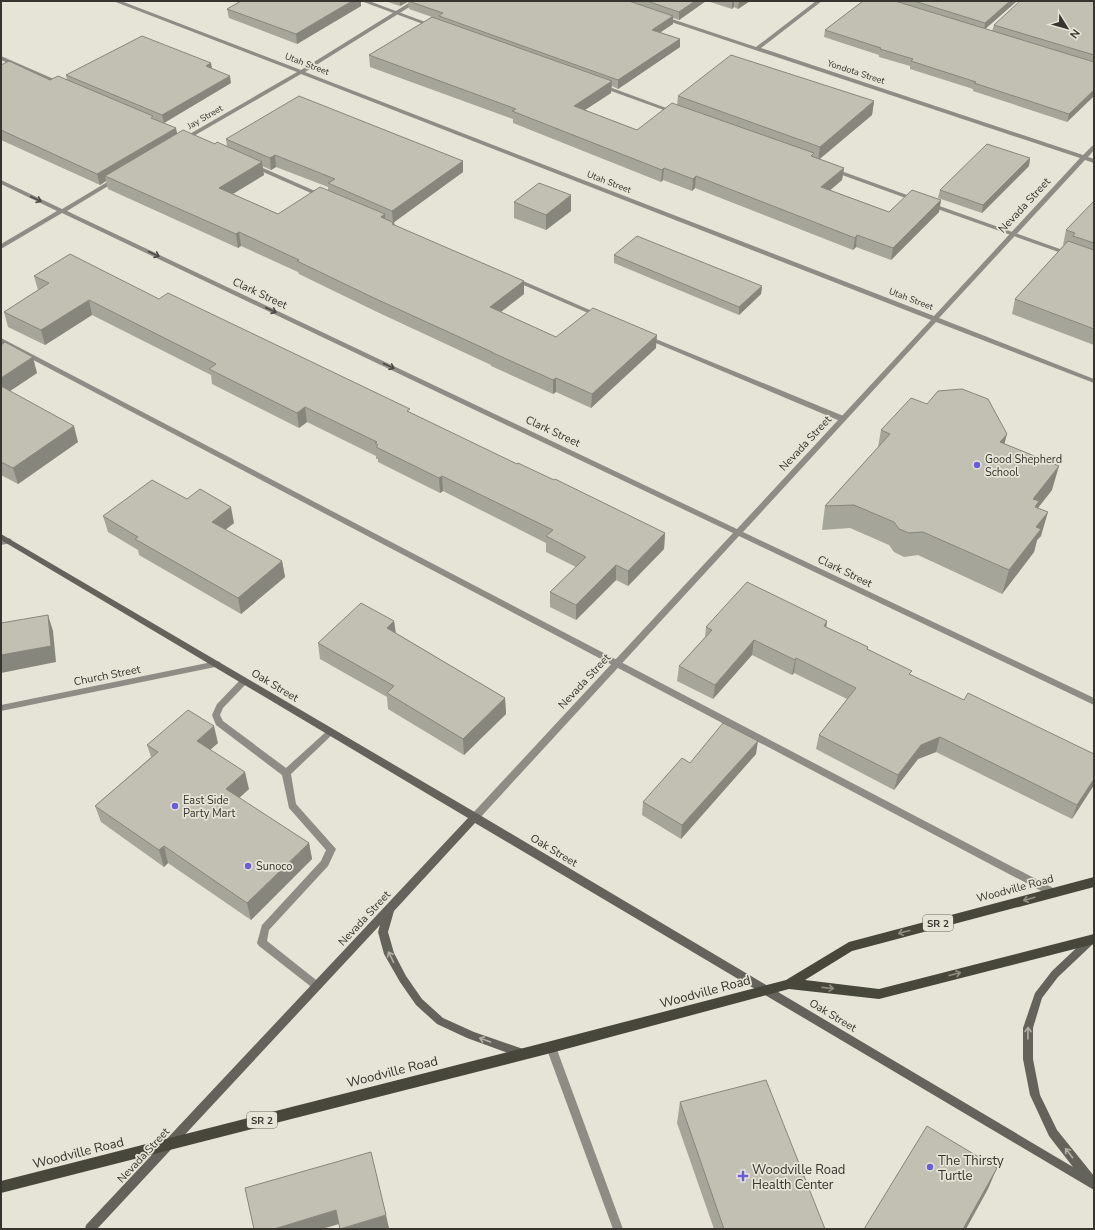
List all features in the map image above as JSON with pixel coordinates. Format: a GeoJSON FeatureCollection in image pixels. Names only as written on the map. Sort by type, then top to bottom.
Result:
{"type":"FeatureCollection","features":[{"type":"Feature","properties":{"kind":"main road","name":"Oak Street"},"geometry":{"type":"LineString","coordinates":[[3,540],[217,664],[1093,1184]]}},
{"type":"Feature","properties":{"kind":"main road","name":"Nevada Street"},"geometry":{"type":"LineString","coordinates":[[90,1229],[475,817]]}},
{"type":"Feature","properties":{"kind":"main road","name":"Woodville Road"},"geometry":{"type":"LineString","coordinates":[[1,1187],[522,1053],[551,1047],[789,984],[849,947],[1094,882]]}},
{"type":"Feature","properties":{"kind":"main road"},"geometry":{"type":"LineString","coordinates":[[390,908],[383,932],[389,954],[403,979],[419,1002],[440,1021],[471,1035],[522,1053]]}},
{"type":"Feature","properties":{"kind":"main road","name":"Woodville Road"},"geometry":{"type":"LineString","coordinates":[[789,984],[879,994],[1093,940]]}},
{"type":"Feature","properties":{"kind":"main road"},"geometry":{"type":"LineString","coordinates":[[1093,940],[1055,974],[1038,996],[1028,1028],[1028,1059],[1035,1095],[1053,1134],[1093,1184]]}},
{"type":"Feature","properties":{"kind":"street","name":"Utah Street"},"geometry":{"type":"LineString","coordinates":[[116,1],[1094,381]]}},
{"type":"Feature","properties":{"kind":"street"},"geometry":{"type":"LineString","coordinates":[[364,1],[442,29]]}},
{"type":"Feature","properties":{"kind":"street","name":"Jay Street"},"geometry":{"type":"LineString","coordinates":[[175,145],[301,72],[416,1]]}},
{"type":"Feature","properties":{"kind":"street"},"geometry":{"type":"LineString","coordinates":[[757,49],[819,1]]}},
{"type":"Feature","properties":{"kind":"street","name":"Yondota Street"},"geometry":{"type":"LineString","coordinates":[[655,15],[1094,161]]}},
{"type":"Feature","properties":{"kind":"street"},"geometry":{"type":"LineString","coordinates":[[1,58],[66,86]]}},
{"type":"Feature","properties":{"kind":"street"},"geometry":{"type":"LineString","coordinates":[[592,83],[683,116]]}},
{"type":"Feature","properties":{"kind":"street"},"geometry":{"type":"LineString","coordinates":[[181,134],[195,141]]}},
{"type":"Feature","properties":{"kind":"street","name":"Nevada Street"},"geometry":{"type":"LineString","coordinates":[[475,817],[1094,147]]}},
{"type":"Feature","properties":{"kind":"street"},"geometry":{"type":"LineString","coordinates":[[246,163],[327,198]]}},
{"type":"Feature","properties":{"kind":"street"},"geometry":{"type":"LineString","coordinates":[[825,167],[1072,256]]}},
{"type":"Feature","properties":{"kind":"street"},"geometry":{"type":"LineString","coordinates":[[1,247],[122,176]]}},
{"type":"Feature","properties":{"kind":"street","name":"Clark Street"},"geometry":{"type":"LineString","coordinates":[[1,182],[1094,702]]}},
{"type":"Feature","properties":{"kind":"street"},"geometry":{"type":"LineString","coordinates":[[509,277],[604,318]]}},
{"type":"Feature","properties":{"kind":"street"},"geometry":{"type":"LineString","coordinates":[[640,334],[844,419]]}},
{"type":"Feature","properties":{"kind":"street"},"geometry":{"type":"LineString","coordinates":[[1,340],[1052,892]]}},
{"type":"Feature","properties":{"kind":"street","name":"Church Street"},"geometry":{"type":"LineString","coordinates":[[1,708],[217,664]]}},
{"type":"Feature","properties":{"kind":"street"},"geometry":{"type":"LineString","coordinates":[[244,680],[220,706],[216,715],[219,723],[286,773],[292,805],[331,849],[325,863],[265,928],[262,943],[317,986]]}},
{"type":"Feature","properties":{"kind":"street"},"geometry":{"type":"LineString","coordinates":[[286,773],[331,732]]}},
{"type":"Feature","properties":{"kind":"street"},"geometry":{"type":"LineString","coordinates":[[551,1047],[618,1229]]}},
{"type":"Feature","properties":{"kind":"building"},"geometry":{"type":"Polygon","coordinates":[[[241,1],[352,1],[296,34],[227,9],[241,1]]]}},
{"type":"Feature","properties":{"kind":"building"},"geometry":{"type":"Polygon","coordinates":[[[408,1],[629,1],[673,16],[652,30],[680,39],[618,80],[439,16],[443,13],[408,1]]]}},
{"type":"Feature","properties":{"kind":"building"},"geometry":{"type":"Polygon","coordinates":[[[647,1],[695,1],[679,12],[647,1]]]}},
{"type":"Feature","properties":{"kind":"building"},"geometry":{"type":"Polygon","coordinates":[[[863,1],[895,1],[1094,62],[1094,90],[1069,114],[974,83],[976,82],[911,61],[913,59],[825,30],[863,1]]]}},
{"type":"Feature","properties":{"kind":"building"},"geometry":{"type":"Polygon","coordinates":[[[914,1],[1010,1],[985,23],[914,1]]]}},
{"type":"Feature","properties":{"kind":"building"},"geometry":{"type":"Polygon","coordinates":[[[1020,1],[1094,1],[1094,55],[994,25],[1020,1]]]}},
{"type":"Feature","properties":{"kind":"building"},"geometry":{"type":"Polygon","coordinates":[[[432,17],[612,81],[574,106],[637,130],[672,103],[814,153],[811,156],[844,168],[821,187],[889,212],[912,190],[941,200],[893,248],[857,235],[855,238],[696,176],[693,179],[664,168],[662,170],[512,111],[516,109],[369,55],[432,17]]]}},
{"type":"Feature","properties":{"kind":"building"},"geometry":{"type":"Polygon","coordinates":[[[142,36],[211,63],[206,66],[230,76],[162,115],[66,75],[142,36]]]}},
{"type":"Feature","properties":{"kind":"building"},"geometry":{"type":"Polygon","coordinates":[[[731,55],[874,101],[820,147],[678,96],[731,55]]]}},
{"type":"Feature","properties":{"kind":"building"},"geometry":{"type":"Polygon","coordinates":[[[9,61],[50,80],[58,76],[153,116],[151,118],[176,128],[97,174],[1,130],[1,65],[9,61]]]}},
{"type":"Feature","properties":{"kind":"building"},"geometry":{"type":"Polygon","coordinates":[[[299,96],[463,161],[392,211],[328,183],[335,179],[275,155],[270,158],[226,139],[299,96]]]}},
{"type":"Feature","properties":{"kind":"building"},"geometry":{"type":"Polygon","coordinates":[[[183,130],[215,144],[217,142],[262,162],[219,188],[278,214],[320,187],[385,214],[381,217],[394,223],[392,224],[524,281],[490,307],[556,337],[593,308],[657,335],[592,394],[556,378],[553,380],[491,352],[374,298],[239,232],[236,234],[105,176],[183,130]]]}},
{"type":"Feature","properties":{"kind":"building"},"geometry":{"type":"Polygon","coordinates":[[[987,144],[1030,158],[983,205],[940,190],[987,144]]]}},
{"type":"Feature","properties":{"kind":"building"},"geometry":{"type":"Polygon","coordinates":[[[539,183],[571,195],[546,215],[514,202],[539,183]]]}},
{"type":"Feature","properties":{"kind":"building"},"geometry":{"type":"Polygon","coordinates":[[[1094,201],[1094,243],[1073,236],[1075,233],[1066,230],[1094,201]]]}},
{"type":"Feature","properties":{"kind":"building"},"geometry":{"type":"Polygon","coordinates":[[[637,236],[762,286],[739,307],[614,255],[637,236]]]}},
{"type":"Feature","properties":{"kind":"building"},"geometry":{"type":"Polygon","coordinates":[[[1068,241],[1094,250],[1094,329],[1015,299],[1068,241]]]}},
{"type":"Feature","properties":{"kind":"building"},"geometry":{"type":"Polygon","coordinates":[[[70,254],[159,299],[168,293],[410,409],[407,411],[517,464],[518,463],[554,480],[555,479],[665,533],[628,571],[616,565],[576,605],[550,592],[586,557],[546,536],[553,530],[442,476],[439,478],[376,447],[378,445],[375,443],[377,442],[305,407],[297,413],[209,369],[216,364],[89,300],[41,330],[4,312],[49,283],[34,276],[70,254]]]}},
{"type":"Feature","properties":{"kind":"building"},"geometry":{"type":"Polygon","coordinates":[[[5,342],[33,357],[1,378],[1,345],[5,342]]]}},
{"type":"Feature","properties":{"kind":"building"},"geometry":{"type":"Polygon","coordinates":[[[1,386],[74,426],[13,468],[1,462],[1,386]]]}},
{"type":"Feature","properties":{"kind":"building"},"geometry":{"type":"Polygon","coordinates":[[[962,389],[988,399],[1007,434],[1000,442],[1059,466],[1033,499],[1039,501],[1035,507],[1048,512],[1036,527],[1041,529],[1009,570],[923,532],[909,533],[899,529],[894,522],[854,505],[825,506],[890,434],[881,430],[911,398],[927,404],[938,391],[962,389]]]}},
{"type":"Feature","properties":{"kind":"building"},"geometry":{"type":"Polygon","coordinates":[[[152,480],[187,499],[200,489],[231,507],[212,522],[282,561],[238,598],[135,539],[138,537],[103,516],[152,480]]]}},
{"type":"Feature","properties":{"kind":"building"},"geometry":{"type":"Polygon","coordinates":[[[747,582],[827,621],[824,626],[868,647],[867,649],[912,671],[909,674],[964,700],[968,693],[1094,754],[1094,779],[1077,805],[940,737],[921,745],[898,775],[819,735],[856,688],[796,658],[795,660],[754,640],[715,685],[679,666],[712,630],[706,627],[747,582]]]}},
{"type":"Feature","properties":{"kind":"building"},"geometry":{"type":"Polygon","coordinates":[[[361,603],[394,621],[387,628],[505,698],[463,739],[387,693],[394,686],[318,643],[361,603]]]}},
{"type":"Feature","properties":{"kind":"building"},"geometry":{"type":"Polygon","coordinates":[[[48,615],[51,646],[1,655],[1,623],[48,615]]]}},
{"type":"Feature","properties":{"kind":"building"},"geometry":{"type":"Polygon","coordinates":[[[188,710],[214,726],[197,741],[245,772],[226,789],[309,843],[247,903],[164,846],[159,850],[95,806],[158,752],[147,745],[188,710]]]}},
{"type":"Feature","properties":{"kind":"building"},"geometry":{"type":"Polygon","coordinates":[[[723,723],[758,741],[682,825],[643,802],[682,758],[690,763],[723,723]]]}},
{"type":"Feature","properties":{"kind":"building","name":"Woodville Road Health Center"},"geometry":{"type":"Polygon","coordinates":[[[766,1080],[825,1229],[724,1229],[680,1102],[766,1080]]]}},
{"type":"Feature","properties":{"kind":"building","name":"The Thirsty Turtle"},"geometry":{"type":"Polygon","coordinates":[[[927,1126],[997,1168],[963,1229],[864,1229],[927,1126]]]}},
{"type":"Feature","properties":{"kind":"building"},"geometry":{"type":"Polygon","coordinates":[[[371,1152],[386,1215],[340,1229],[336,1210],[274,1229],[254,1229],[245,1188],[371,1152]]]}},
{"type":"Feature","properties":{"kind":"place","name":"Good Shepherd School"},"geometry":{"type":"Point","coordinates":[977,465]}},
{"type":"Feature","properties":{"kind":"place","name":"East Side Party Mart"},"geometry":{"type":"Point","coordinates":[175,806]}},
{"type":"Feature","properties":{"kind":"place","name":"Sunoco"},"geometry":{"type":"Point","coordinates":[248,866]}},
{"type":"Feature","properties":{"kind":"place","name":"The Thirsty Turtle"},"geometry":{"type":"Point","coordinates":[930,1167]}},
{"type":"Feature","properties":{"kind":"place","name":"Woodville Road Health Center"},"geometry":{"type":"Point","coordinates":[743,1176]}}]}
